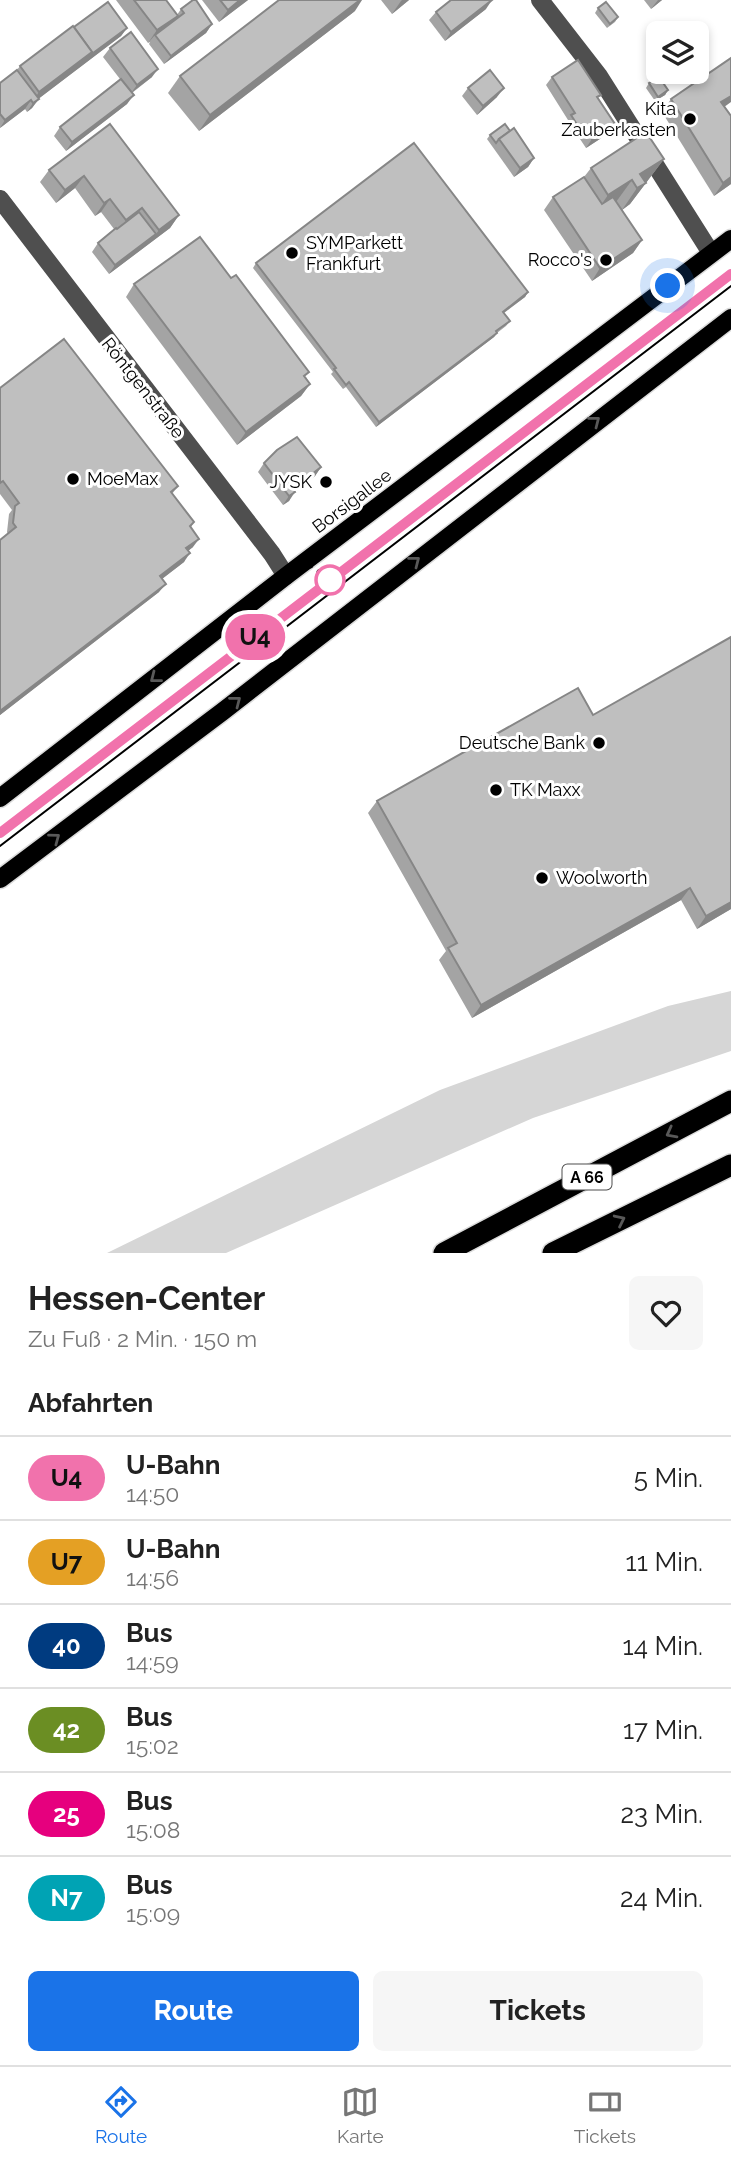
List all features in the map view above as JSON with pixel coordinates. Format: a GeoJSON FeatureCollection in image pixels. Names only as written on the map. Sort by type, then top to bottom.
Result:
{"type":"FeatureCollection","features":[{"type":"Feature","properties":{"kind":"highway","name":"A 66"},"geometry":{"type":"LineString","coordinates":[[444,1253],[731,1101]]}},
{"type":"Feature","properties":{"kind":"highway"},"geometry":{"type":"LineString","coordinates":[[553,1253],[731,1165]]}},
{"type":"Feature","properties":{"kind":"main road","name":"Borsigallee"},"geometry":{"type":"LineString","coordinates":[[0,798],[286,576],[731,239]]}},
{"type":"Feature","properties":{"kind":"main road"},"geometry":{"type":"LineString","coordinates":[[0,879],[233,704],[731,318]]}},
{"type":"Feature","properties":{"kind":"street"},"geometry":{"type":"LineString","coordinates":[[540,0],[599,76],[711,253]]}},
{"type":"Feature","properties":{"kind":"street","name":"Röntgenstraße"},"geometry":{"type":"LineString","coordinates":[[0,200],[272,554],[286,576]]}},
{"type":"Feature","properties":{"kind":"shaded area"},"geometry":{"type":"Polygon","coordinates":[[[731,991],[731,1051],[533,1118],[226,1253],[107,1253],[440,1090],[668,1006],[731,991]]]}},
{"type":"Feature","properties":{"kind":"building"},"geometry":{"type":"Polygon","coordinates":[[[134,0],[166,0],[178,16],[157,30],[134,0]]]}},
{"type":"Feature","properties":{"kind":"building"},"geometry":{"type":"Polygon","coordinates":[[[196,0],[212,24],[171,56],[155,35],[184,13],[181,9],[196,0]]]}},
{"type":"Feature","properties":{"kind":"building"},"geometry":{"type":"Polygon","coordinates":[[[220,0],[240,0],[228,10],[220,0]]]}},
{"type":"Feature","properties":{"kind":"building"},"geometry":{"type":"Polygon","coordinates":[[[279,0],[360,0],[210,115],[180,76],[279,0]]]}},
{"type":"Feature","properties":{"kind":"building"},"geometry":{"type":"Polygon","coordinates":[[[451,0],[492,0],[451,32],[436,12],[451,0]]]}},
{"type":"Feature","properties":{"kind":"building"},"geometry":{"type":"Polygon","coordinates":[[[108,2],[127,28],[89,56],[92,52],[74,27],[108,2]]]}},
{"type":"Feature","properties":{"kind":"building"},"geometry":{"type":"Polygon","coordinates":[[[606,2],[618,17],[610,24],[598,8],[606,2]]]}},
{"type":"Feature","properties":{"kind":"building"},"geometry":{"type":"Polygon","coordinates":[[[73,26],[92,52],[39,92],[20,66],[73,26]]]}},
{"type":"Feature","properties":{"kind":"building"},"geometry":{"type":"Polygon","coordinates":[[[131,32],[158,69],[137,85],[110,48],[131,32]]]}},
{"type":"Feature","properties":{"kind":"building"},"geometry":{"type":"Polygon","coordinates":[[[731,58],[731,96],[721,102],[731,116],[731,177],[723,183],[671,99],[693,84],[709,84],[709,73],[731,58]]]}},
{"type":"Feature","properties":{"kind":"building"},"geometry":{"type":"Polygon","coordinates":[[[578,60],[601,95],[597,97],[615,124],[592,139],[582,124],[578,126],[571,115],[575,113],[552,77],[578,60]]]}},
{"type":"Feature","properties":{"kind":"building"},"geometry":{"type":"Polygon","coordinates":[[[17,70],[39,99],[33,103],[31,100],[5,120],[0,114],[0,83],[17,70]]]}},
{"type":"Feature","properties":{"kind":"building"},"geometry":{"type":"Polygon","coordinates":[[[490,70],[504,88],[483,106],[468,88],[490,70]]]}},
{"type":"Feature","properties":{"kind":"building"},"geometry":{"type":"Polygon","coordinates":[[[121,79],[134,95],[72,142],[60,127],[121,79]]]}},
{"type":"Feature","properties":{"kind":"building"},"geometry":{"type":"Polygon","coordinates":[[[650,84],[664,84],[668,90],[658,97],[650,84]]]}},
{"type":"Feature","properties":{"kind":"building"},"geometry":{"type":"Polygon","coordinates":[[[110,124],[179,215],[159,230],[142,208],[126,220],[110,199],[104,203],[84,176],[65,190],[49,170],[110,124]]]}},
{"type":"Feature","properties":{"kind":"building"},"geometry":{"type":"Polygon","coordinates":[[[505,124],[510,131],[496,143],[490,135],[505,124]]]}},
{"type":"Feature","properties":{"kind":"building"},"geometry":{"type":"Polygon","coordinates":[[[514,128],[534,158],[520,168],[499,139],[514,128]]]}},
{"type":"Feature","properties":{"kind":"building"},"geometry":{"type":"Polygon","coordinates":[[[646,132],[664,159],[640,174],[646,183],[637,188],[632,180],[608,195],[591,168],[646,132]]]}},
{"type":"Feature","properties":{"kind":"building"},"geometry":{"type":"Polygon","coordinates":[[[414,143],[528,292],[503,312],[510,321],[496,331],[497,333],[379,422],[349,382],[346,385],[256,263],[414,143]]]}},
{"type":"Feature","properties":{"kind":"building"},"geometry":{"type":"Polygon","coordinates":[[[584,177],[602,204],[613,197],[642,240],[600,268],[553,197],[584,177]]]}},
{"type":"Feature","properties":{"kind":"building"},"geometry":{"type":"Polygon","coordinates":[[[139,212],[156,234],[115,265],[98,243],[139,212]]]}},
{"type":"Feature","properties":{"kind":"building"},"geometry":{"type":"Polygon","coordinates":[[[200,237],[231,278],[236,275],[309,372],[304,376],[310,384],[246,432],[134,284],[200,237]]]}},
{"type":"Feature","properties":{"kind":"building"},"geometry":{"type":"Polygon","coordinates":[[[64,339],[178,486],[171,492],[194,522],[190,526],[199,539],[186,548],[190,553],[160,576],[166,584],[0,711],[0,540],[16,527],[13,523],[15,506],[19,503],[3,481],[0,483],[0,388],[64,339]]]}},
{"type":"Feature","properties":{"kind":"building"},"geometry":{"type":"Polygon","coordinates":[[[297,437],[321,467],[293,489],[295,492],[289,496],[264,463],[277,450],[297,437]]]}},
{"type":"Feature","properties":{"kind":"building"},"geometry":{"type":"Polygon","coordinates":[[[731,637],[731,902],[706,916],[690,888],[481,1005],[448,948],[457,943],[377,801],[578,688],[593,715],[731,637]]]}},
{"type":"Feature","properties":{"kind":"tram line"},"geometry":{"type":"LineString","coordinates":[[0,846],[731,286]]}},
{"type":"Feature","properties":{"kind":"metro line","name":"U4"},"geometry":{"type":"LineString","coordinates":[[0,833],[731,274]]}},
{"type":"Feature","properties":{"kind":"place","name":"Kita Zauberkasten"},"geometry":{"type":"Point","coordinates":[690,119]}},
{"type":"Feature","properties":{"kind":"place","name":"SYMParkett Frankfurt"},"geometry":{"type":"Point","coordinates":[292,253]}},
{"type":"Feature","properties":{"kind":"place","name":"Rocco's"},"geometry":{"type":"Point","coordinates":[606,260]}},
{"type":"Feature","properties":{"kind":"place","name":"MoeMax"},"geometry":{"type":"Point","coordinates":[73,479]}},
{"type":"Feature","properties":{"kind":"place","name":"JYSK"},"geometry":{"type":"Point","coordinates":[326,482]}},
{"type":"Feature","properties":{"kind":"place","name":"Deutsche Bank"},"geometry":{"type":"Point","coordinates":[599,743]}},
{"type":"Feature","properties":{"kind":"place","name":"TK Maxx"},"geometry":{"type":"Point","coordinates":[496,790]}},
{"type":"Feature","properties":{"kind":"place","name":"Woolworth"},"geometry":{"type":"Point","coordinates":[542,878]}},
{"type":"Feature","properties":{"kind":"route"},"geometry":{"type":"LineString","coordinates":[[330,580],[306,562],[668,286]]}}]}
